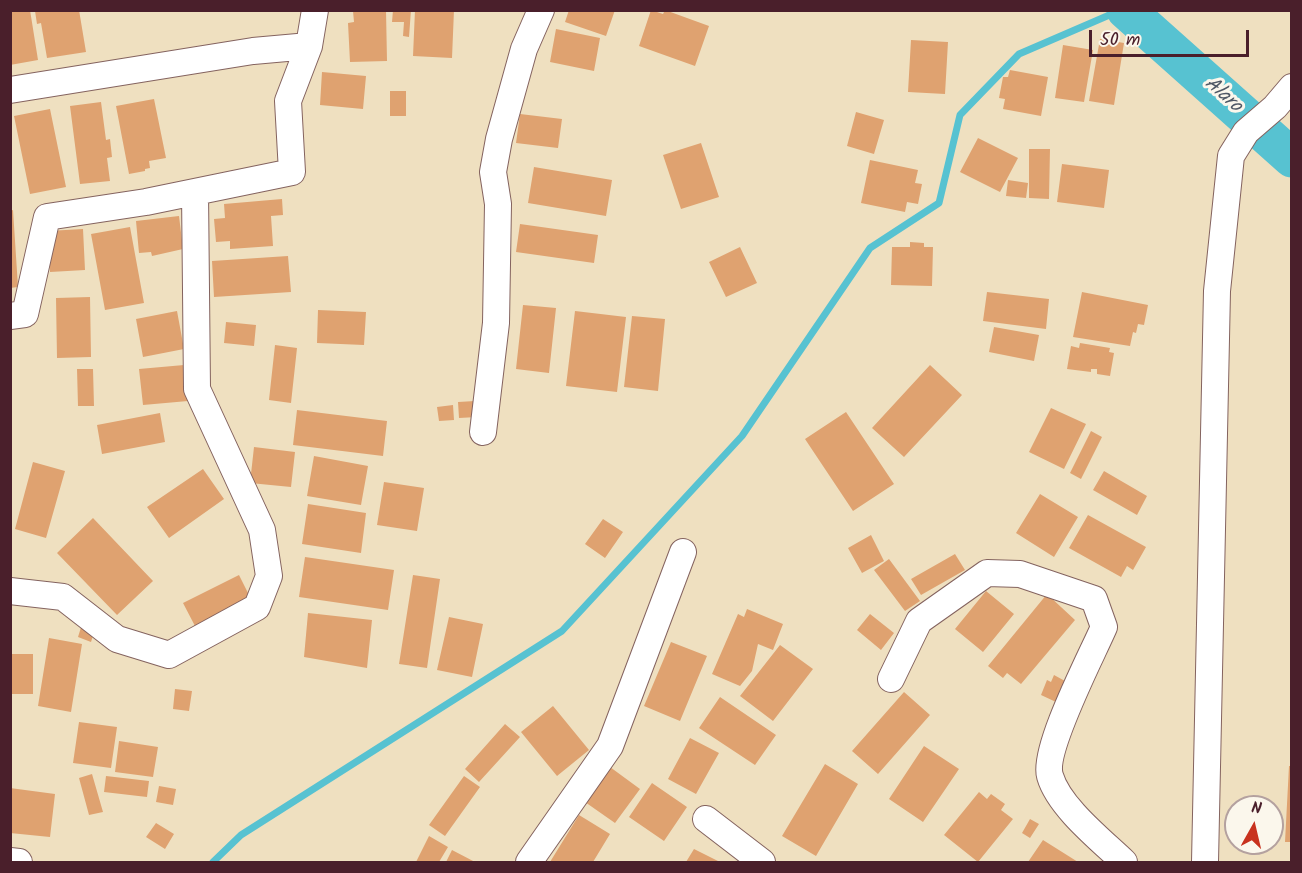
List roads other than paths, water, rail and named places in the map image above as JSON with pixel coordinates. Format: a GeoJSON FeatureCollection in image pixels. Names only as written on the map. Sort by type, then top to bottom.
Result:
{"type":"FeatureCollection","features":[{"type":"Feature","properties":{"kind":"street"},"geometry":{"type":"LineString","coordinates":[[10,316],[25,314],[46,217],[195,192],[292,172],[288,101],[309,46],[315,10]]}},
{"type":"Feature","properties":{"kind":"street"},"geometry":{"type":"LineString","coordinates":[[483,432],[496,323],[498,204],[493,172],[499,140],[524,49],[541,10]]}},
{"type":"Feature","properties":{"kind":"street"},"geometry":{"type":"LineString","coordinates":[[10,90],[253,51],[309,46]]}},
{"type":"Feature","properties":{"kind":"street"},"geometry":{"type":"LineString","coordinates":[[1205,862],[1217,291],[1231,156],[1246,132],[1275,107],[1292,87]]}},
{"type":"Feature","properties":{"kind":"street"},"geometry":{"type":"LineString","coordinates":[[10,591],[63,597],[117,639],[169,655],[257,608],[269,576],[262,530],[197,389],[195,192]]}},
{"type":"Feature","properties":{"kind":"street"},"geometry":{"type":"LineString","coordinates":[[529,862],[610,746],[683,552]]}},
{"type":"Feature","properties":{"kind":"street"},"geometry":{"type":"LineString","coordinates":[[891,679],[919,621],[987,573],[1020,574],[1094,599],[1104,627],[1054,740],[1049,775],[1067,806],[1124,862]]}},
{"type":"Feature","properties":{"kind":"street"},"geometry":{"type":"LineString","coordinates":[[706,819],[762,862]]}},
{"type":"Feature","properties":{"kind":"street"},"geometry":{"type":"LineString","coordinates":[[10,861],[19,862]]}},
{"type":"Feature","properties":{"kind":"waterway"},"geometry":{"type":"LineString","coordinates":[[213,862],[241,835],[562,631],[742,436],[870,248],[939,203],[960,115],[1019,54],[1121,10]]}},
{"type":"Feature","properties":{"kind":"waterway","name":"Alaro"},"geometry":{"type":"LineString","coordinates":[[1126,10],[1292,158]]}}]}
